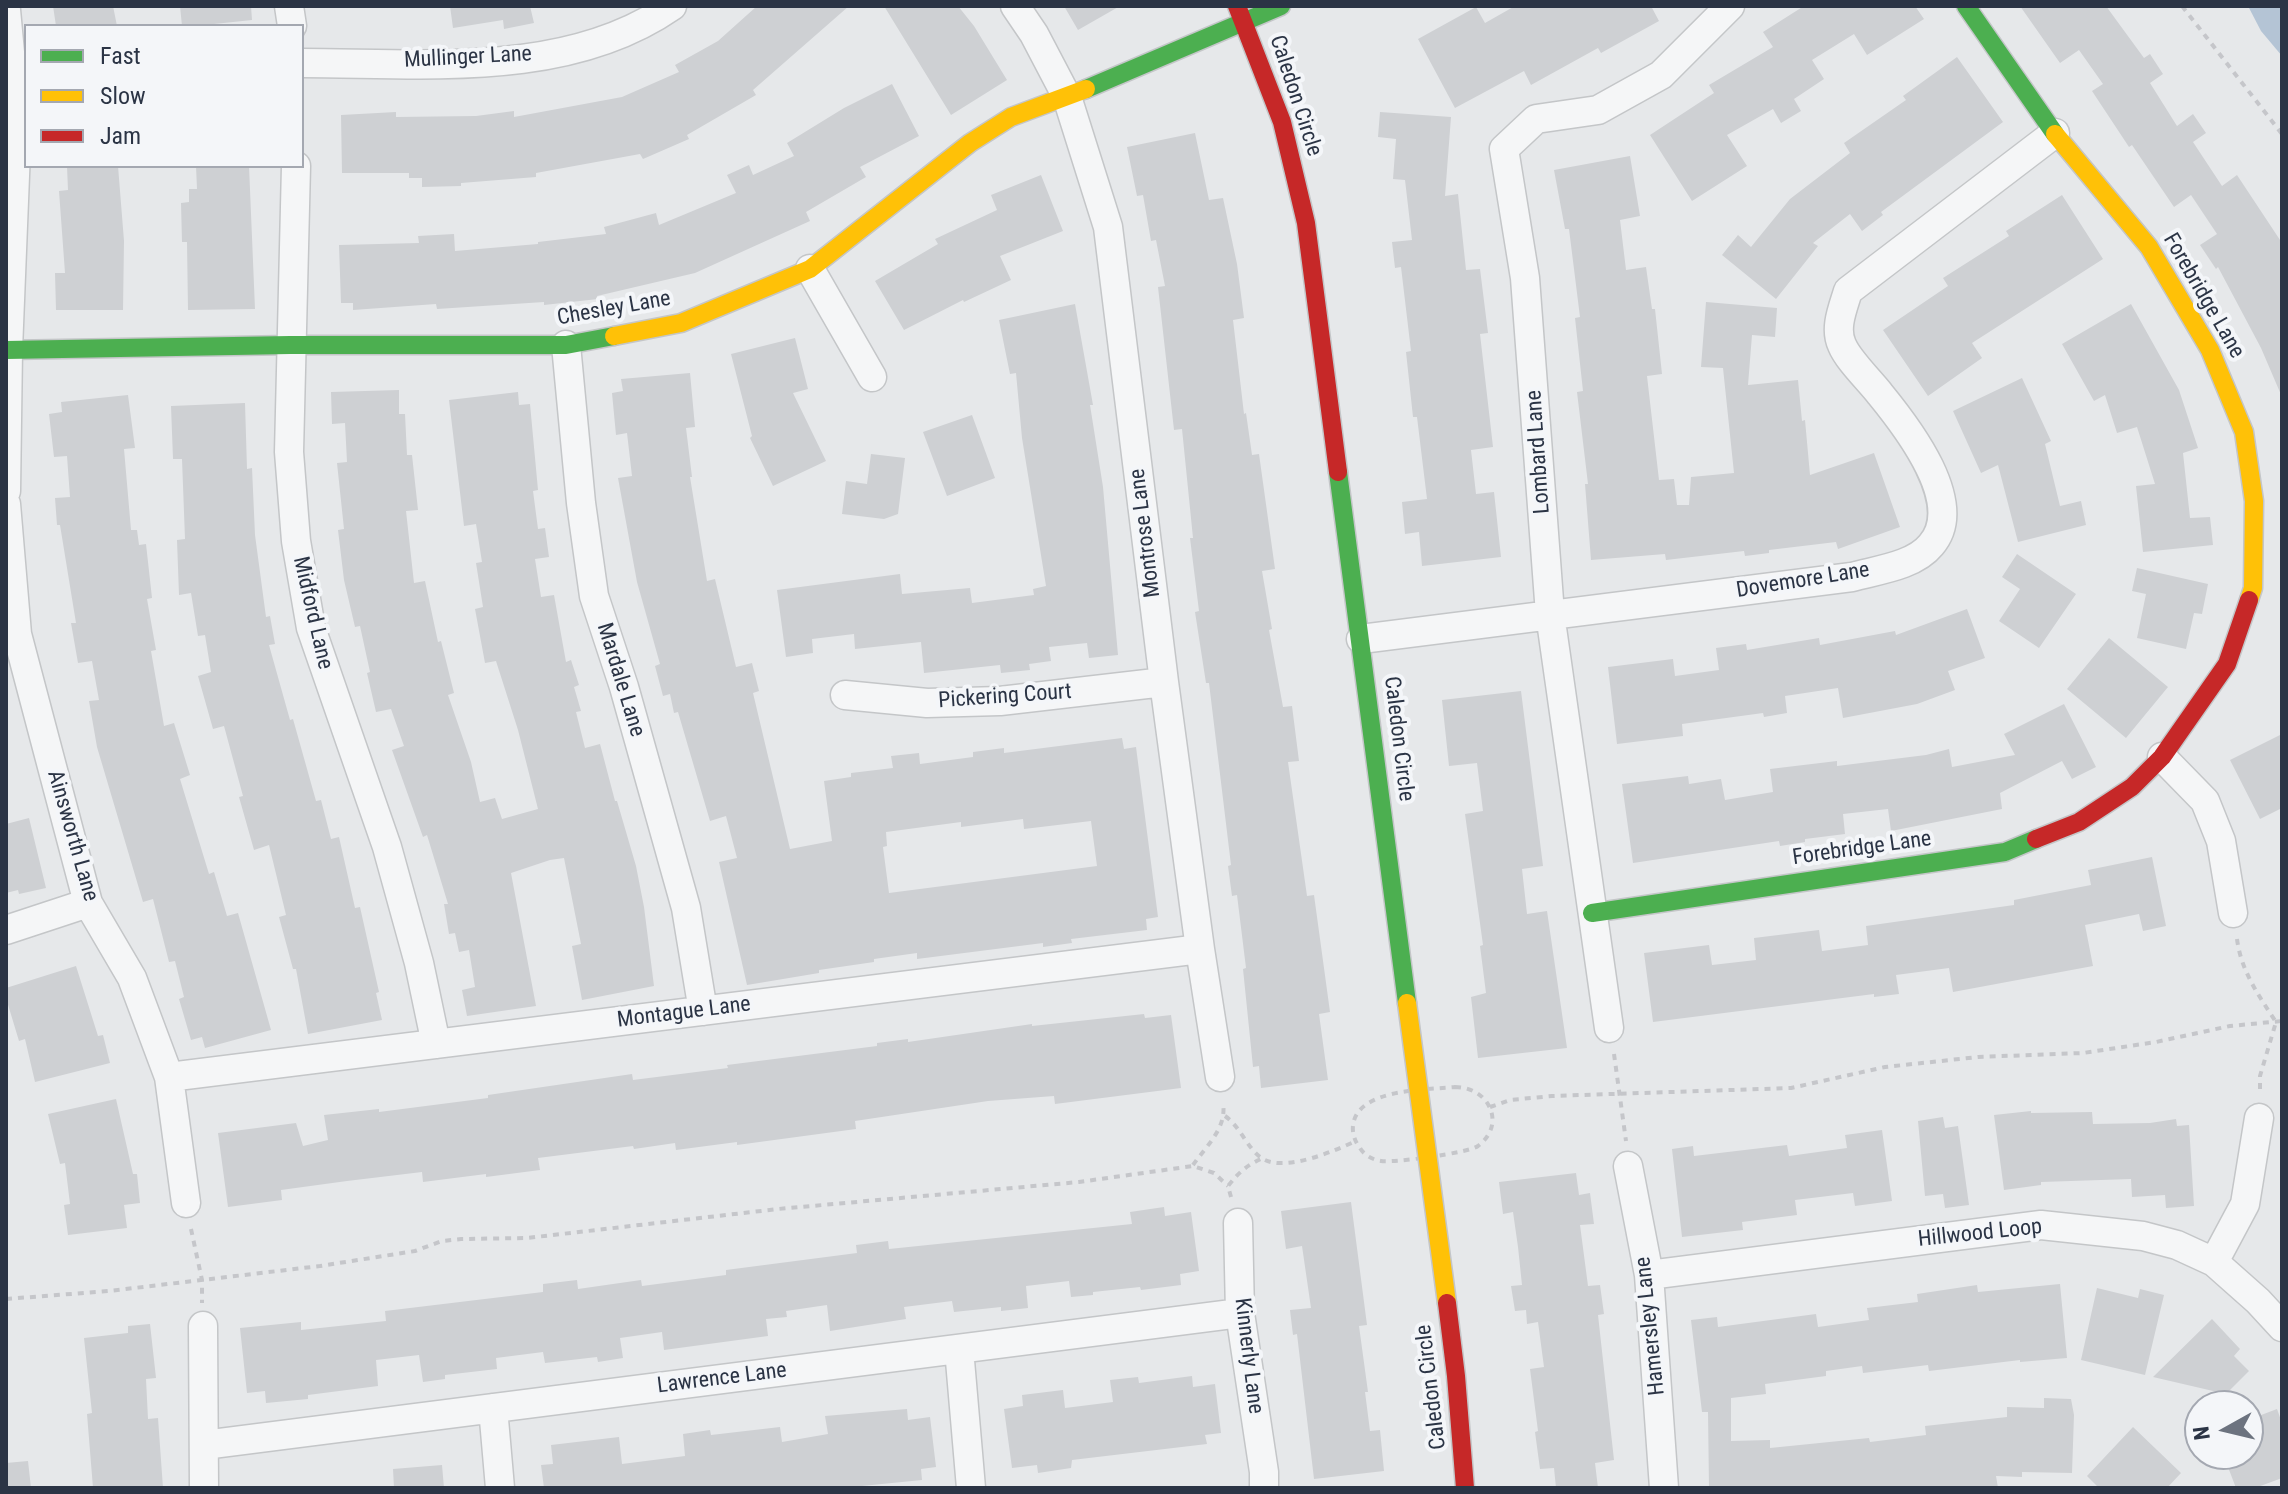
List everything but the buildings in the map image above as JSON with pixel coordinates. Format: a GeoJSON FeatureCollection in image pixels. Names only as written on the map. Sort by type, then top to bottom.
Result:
{"type":"FeatureCollection","features":[{"type":"Feature","properties":{"kind":"street","name":"Mullinger Lane"},"geometry":{"type":"LineString","coordinates":[[304,63],[486,62],[579,49],[653,19],[672,6]]}},
{"type":"Feature","properties":{"kind":"street","name":"Montrose Lane"},"geometry":{"type":"LineString","coordinates":[[1015,6],[1034,34],[1067,97],[1108,227],[1164,682],[1220,1077]]}},
{"type":"Feature","properties":{"kind":"street","name":"Chesley Lane"},"geometry":{"type":"LineString","coordinates":[[7,350],[290,345],[566,345],[681,323],[810,269],[970,143],[1011,117],[1067,97],[1240,14],[1281,6]]}},
{"type":"Feature","properties":{"kind":"street","name":"Lombard Lane"},"geometry":{"type":"LineString","coordinates":[[1609,1028],[1550,614],[1525,278],[1504,149],[1536,119],[1598,110],[1661,75],[1730,6]]}},
{"type":"Feature","properties":{"kind":"street","name":"Forebridge Lane"},"geometry":{"type":"LineString","coordinates":[[1592,913],[2005,852],[2079,822],[2132,787],[2162,757],[2227,664],[2253,588],[2254,501],[2244,432],[2210,350],[2149,247],[2055,133],[1966,6]]}},
{"type":"Feature","properties":{"kind":"street"},"geometry":{"type":"LineString","coordinates":[[6,10],[17,126],[7,350],[6,491]]}},
{"type":"Feature","properties":{"kind":"street","name":"Caledon Circle"},"geometry":{"type":"LineString","coordinates":[[1240,14],[1282,122],[1306,223],[1456,1376],[1465,1488]]}},
{"type":"Feature","properties":{"kind":"street","name":"Dovemore Lane"},"geometry":{"type":"LineString","coordinates":[[1361,639],[1852,577],[1911,560],[1931,546],[1944,522],[1940,492],[1906,426],[1842,345],[1839,324],[1848,291],[2055,133]]}},
{"type":"Feature","properties":{"kind":"street","name":"Midford Lane"},"geometry":{"type":"LineString","coordinates":[[296,168],[289,452],[296,541],[311,628],[387,847],[419,963],[436,1044]]}},
{"type":"Feature","properties":{"kind":"street"},"geometry":{"type":"LineString","coordinates":[[810,269],[872,377]]}},
{"type":"Feature","properties":{"kind":"street","name":"Mardale Lane"},"geometry":{"type":"LineString","coordinates":[[566,345],[581,503],[594,596],[624,687],[686,908],[703,1011]]}},
{"type":"Feature","properties":{"kind":"street","name":"Ainsworth Lane"},"geometry":{"type":"LineString","coordinates":[[6,504],[12,635],[88,903],[132,978],[169,1077],[186,1203]]}},
{"type":"Feature","properties":{"kind":"street","name":"Pickering Court"},"geometry":{"type":"LineString","coordinates":[[845,695],[927,703],[1000,701],[1164,682]]}},
{"type":"Feature","properties":{"kind":"street"},"geometry":{"type":"LineString","coordinates":[[2162,757],[2205,801],[2221,841],[2233,913]]}},
{"type":"Feature","properties":{"kind":"street"},"geometry":{"type":"LineString","coordinates":[[6,930],[88,903]]}},
{"type":"Feature","properties":{"kind":"street","name":"Montague Lane"},"geometry":{"type":"LineString","coordinates":[[169,1077],[1200,949]]}},
{"type":"Feature","properties":{"kind":"street"},"geometry":{"type":"LineString","coordinates":[[2214,1262],[2245,1204],[2259,1118]]}},
{"type":"Feature","properties":{"kind":"street","name":"Hamersley Lane"},"geometry":{"type":"LineString","coordinates":[[1628,1166],[1649,1275],[1664,1488]]}},
{"type":"Feature","properties":{"kind":"street","name":"Kinnerly Lane"},"geometry":{"type":"LineString","coordinates":[[1238,1223],[1240,1313],[1264,1488]]}},
{"type":"Feature","properties":{"kind":"street","name":"Hillwood Loop"},"geometry":{"type":"LineString","coordinates":[[1649,1275],[2041,1225],[2143,1236],[2177,1245],[2214,1262],[2282,1327]]}},
{"type":"Feature","properties":{"kind":"street","name":"Lawrence Lane"},"geometry":{"type":"LineString","coordinates":[[204,1445],[1240,1313]]}},
{"type":"Feature","properties":{"kind":"street"},"geometry":{"type":"LineString","coordinates":[[203,1326],[204,1488]]}},
{"type":"Feature","properties":{"kind":"street"},"geometry":{"type":"LineString","coordinates":[[959,1349],[971,1488]]}},
{"type":"Feature","properties":{"kind":"street"},"geometry":{"type":"LineString","coordinates":[[493,1408],[500,1488]]}},
{"type":"Feature","properties":{"kind":"path"},"geometry":{"type":"LineString","coordinates":[[2182,6],[2282,134]]}},
{"type":"Feature","properties":{"kind":"path"},"geometry":{"type":"LineString","coordinates":[[2233,913],[2239,955],[2251,983],[2279,1022]]}},
{"type":"Feature","properties":{"kind":"path"},"geometry":{"type":"LineString","coordinates":[[1490,1107],[1510,1100],[1791,1088],[1885,1067],[1978,1057],[2095,1052],[2230,1026],[2279,1022]]}},
{"type":"Feature","properties":{"kind":"path"},"geometry":{"type":"LineString","coordinates":[[2259,1118],[2260,1076],[2279,1022]]}},
{"type":"Feature","properties":{"kind":"path"},"geometry":{"type":"LineString","coordinates":[[1609,1028],[1621,1094],[1628,1166]]}},
{"type":"Feature","properties":{"kind":"path"},"geometry":{"type":"LineString","coordinates":[[1193,1166],[1225,1116],[1220,1077]]}},
{"type":"Feature","properties":{"kind":"path"},"geometry":{"type":"LineString","coordinates":[[1464,1087],[1480,1093],[1490,1107],[1490,1131],[1479,1145],[1464,1151],[1382,1161],[1366,1154],[1356,1141],[1353,1124],[1356,1116],[1366,1103],[1382,1096],[1464,1087]]}},
{"type":"Feature","properties":{"kind":"path"},"geometry":{"type":"LineString","coordinates":[[1225,1116],[1235,1122],[1263,1158],[1276,1162],[1315,1157],[1356,1141]]}},
{"type":"Feature","properties":{"kind":"path"},"geometry":{"type":"LineString","coordinates":[[1228,1186],[1248,1164],[1263,1158]]}},
{"type":"Feature","properties":{"kind":"path"},"geometry":{"type":"LineString","coordinates":[[6,1299],[320,1266],[415,1251],[442,1241],[527,1238],[778,1209],[1079,1182],[1193,1166],[1214,1173],[1228,1186],[1238,1223]]}},
{"type":"Feature","properties":{"kind":"path"},"geometry":{"type":"LineString","coordinates":[[186,1203],[202,1280],[203,1326]]}},
{"type":"Feature","properties":{"kind":"water"},"geometry":{"type":"Polygon","coordinates":[[[2248,6],[2282,6],[2282,56],[2261,31],[2248,6]]]}},
{"type":"Feature","properties":{"kind":"traffic: fast"},"geometry":{"type":"LineString","coordinates":[[1086,89],[1281,6]]}},
{"type":"Feature","properties":{"kind":"traffic: fast"},"geometry":{"type":"LineString","coordinates":[[1966,6],[2055,134]]}},
{"type":"Feature","properties":{"kind":"traffic: fast"},"geometry":{"type":"LineString","coordinates":[[6,350],[290,345],[566,345],[614,336]]}},
{"type":"Feature","properties":{"kind":"traffic: fast"},"geometry":{"type":"LineString","coordinates":[[1338,472],[1407,1003]]}},
{"type":"Feature","properties":{"kind":"traffic: fast"},"geometry":{"type":"LineString","coordinates":[[1592,913],[2005,852],[2036,839]]}},
{"type":"Feature","properties":{"kind":"traffic: slow"},"geometry":{"type":"LineString","coordinates":[[614,336],[681,323],[810,269],[970,143],[1011,117],[1086,89]]}},
{"type":"Feature","properties":{"kind":"traffic: slow"},"geometry":{"type":"LineString","coordinates":[[2055,134],[2149,247],[2210,350],[2244,432],[2254,501],[2253,588],[2249,600]]}},
{"type":"Feature","properties":{"kind":"traffic: slow"},"geometry":{"type":"LineString","coordinates":[[1407,1003],[1447,1303]]}},
{"type":"Feature","properties":{"kind":"traffic: jam"},"geometry":{"type":"LineString","coordinates":[[1237,6],[1282,122],[1306,223],[1338,472]]}},
{"type":"Feature","properties":{"kind":"traffic: jam"},"geometry":{"type":"LineString","coordinates":[[2036,839],[2079,822],[2132,787],[2162,757],[2227,664],[2249,600]]}},
{"type":"Feature","properties":{"kind":"traffic: jam"},"geometry":{"type":"LineString","coordinates":[[1447,1303],[1465,1488]]}}]}
